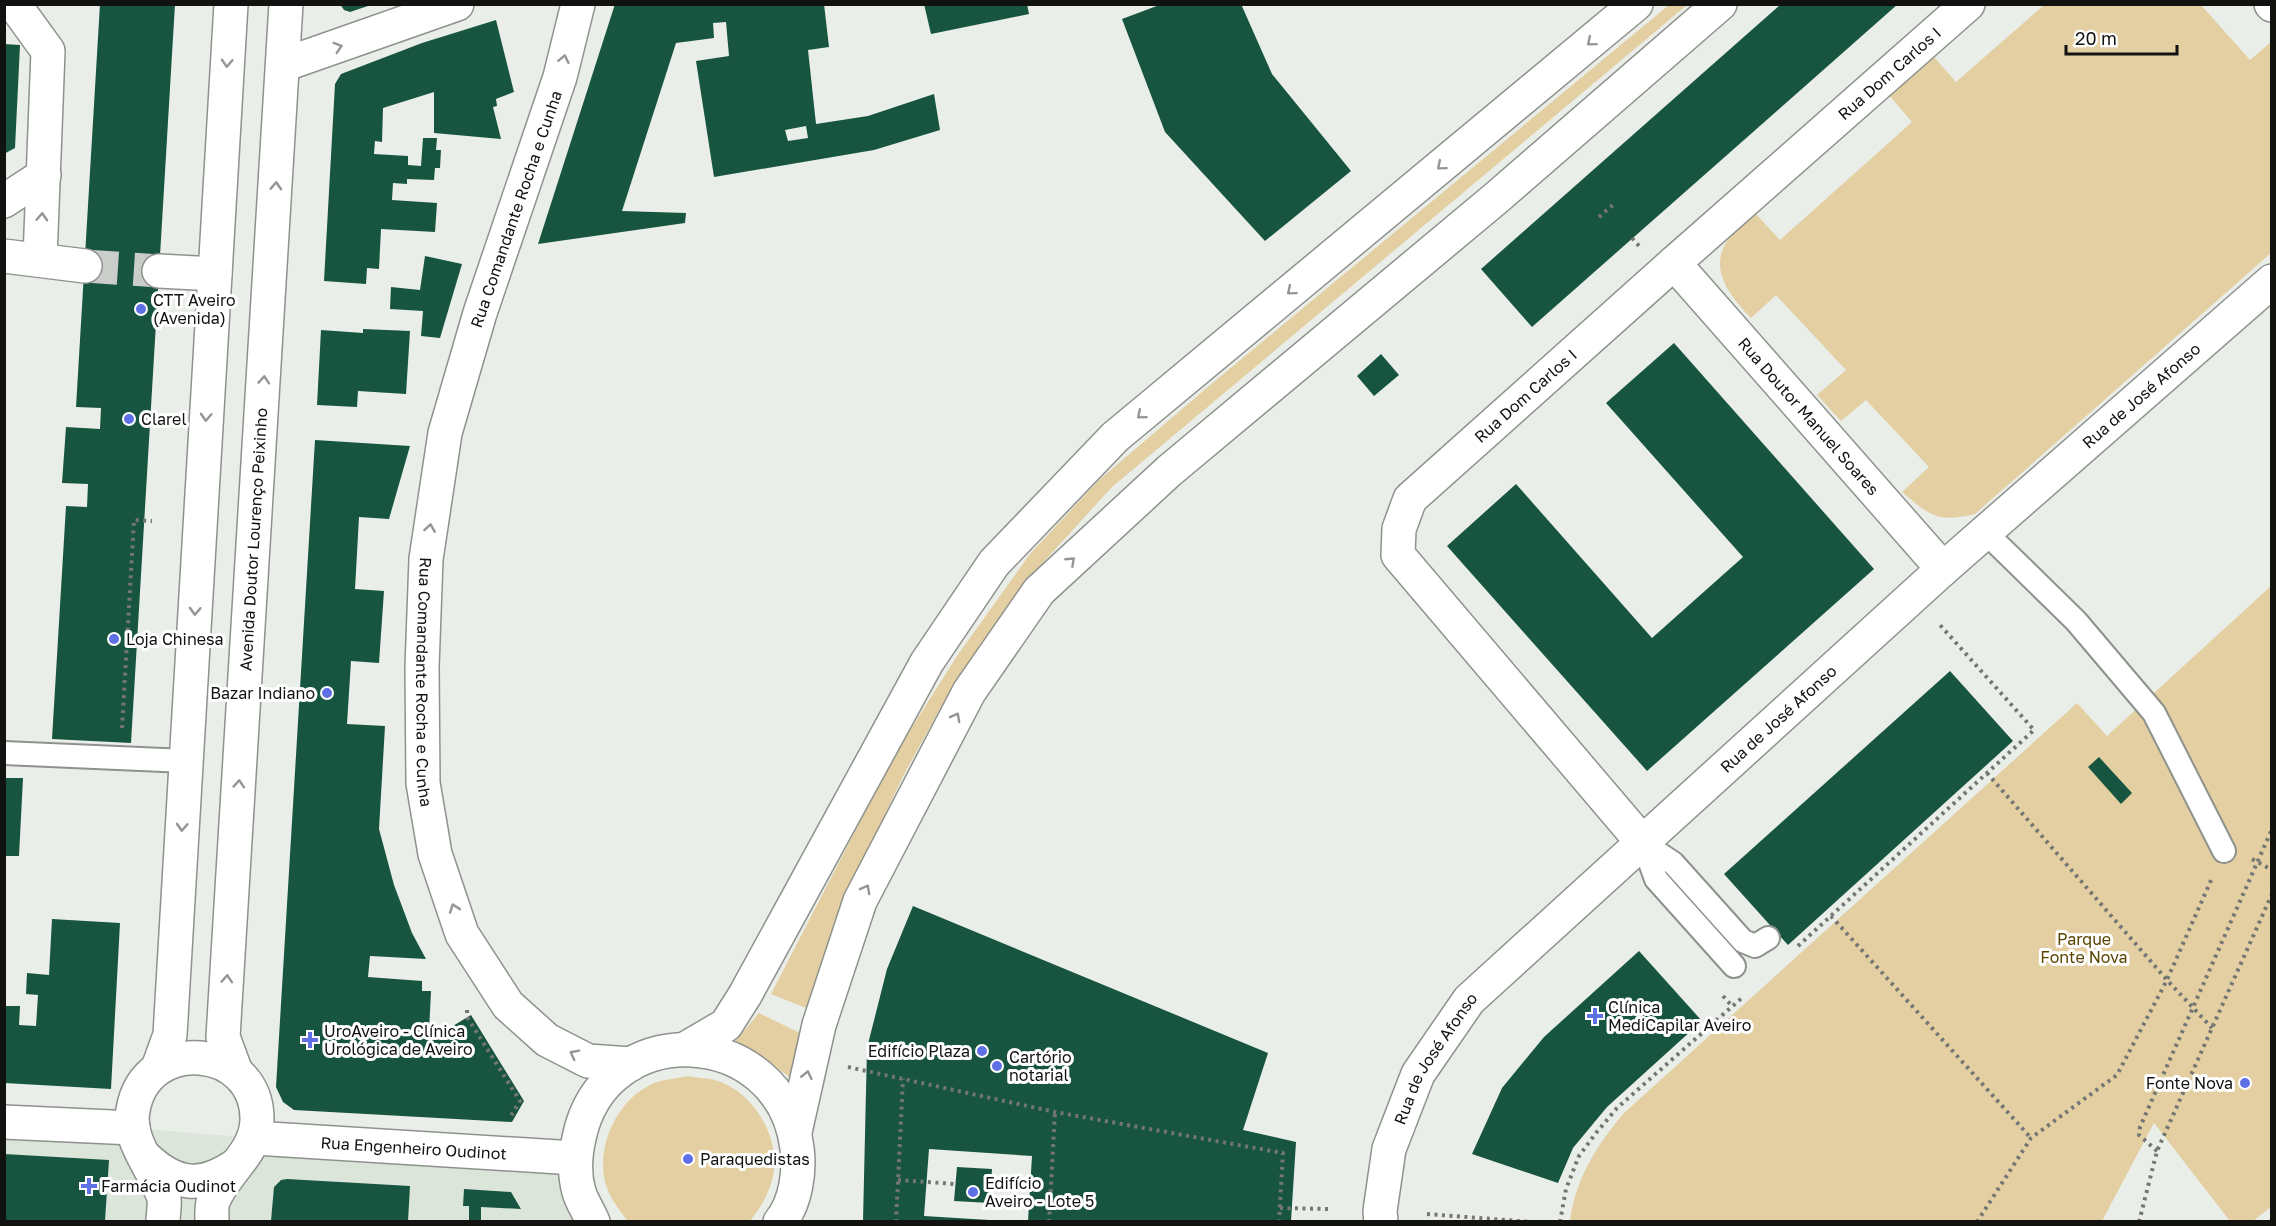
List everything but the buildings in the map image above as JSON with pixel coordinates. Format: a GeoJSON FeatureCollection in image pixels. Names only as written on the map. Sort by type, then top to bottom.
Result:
{"type":"FeatureCollection","features":[{"type":"Feature","properties":{"kind":"main road"},"geometry":{"type":"LineString","coordinates":[[14,4],[48,51],[40,259]]}},
{"type":"Feature","properties":{"kind":"main road","name":"Avenida Doutor Lourenço Peixinho"},"geometry":{"type":"LineString","coordinates":[[158,1068],[170,1035],[231,4]]}},
{"type":"Feature","properties":{"kind":"main road","name":"Avenida Doutor Lourenço Peixinho"},"geometry":{"type":"LineString","coordinates":[[212,1221],[213,1200],[236,1165],[247,1153],[254,1138],[257,1120],[255,1102],[247,1086],[236,1072],[223,1037],[286,4]]}},
{"type":"Feature","properties":{"kind":"main road"},"geometry":{"type":"LineString","coordinates":[[283,65],[457,4]]}},
{"type":"Feature","properties":{"kind":"main road","name":"Rua Comandante Rocha e Cunha"},"geometry":{"type":"LineString","coordinates":[[578,4],[560,77],[480,313],[445,433],[426,559],[422,667],[423,783],[435,854],[462,933],[508,1005],[547,1040],[588,1061],[631,1064]]}},
{"type":"Feature","properties":{"kind":"main road"},"geometry":{"type":"LineString","coordinates":[[685,1049],[726,1025],[745,995],[927,662],[994,562],[1115,437],[1636,4]]}},
{"type":"Feature","properties":{"kind":"main road"},"geometry":{"type":"LineString","coordinates":[[795,1132],[819,1025],[860,901],[969,692],[1039,591],[1169,471],[1495,199],[1720,4]]}},
{"type":"Feature","properties":{"kind":"main road","name":"Rua Dom Carlos I"},"geometry":{"type":"LineString","coordinates":[[1643,843],[1398,555],[1399,529],[1410,499],[1968,4]]}},
{"type":"Feature","properties":{"kind":"main road"},"geometry":{"type":"LineString","coordinates":[[4,201],[44,175]]}},
{"type":"Feature","properties":{"kind":"main road"},"geometry":{"type":"LineString","coordinates":[[4,256],[85,266]]}},
{"type":"Feature","properties":{"kind":"main road","name":"Rua Doutor Manuel Soares"},"geometry":{"type":"LineString","coordinates":[[1674,263],[1943,569]]}},
{"type":"Feature","properties":{"kind":"main road"},"geometry":{"type":"LineString","coordinates":[[159,271],[215,274]]}},
{"type":"Feature","properties":{"kind":"main road","name":"Rua de José Afonso"},"geometry":{"type":"LineString","coordinates":[[1381,1221],[1380,1211],[1389,1149],[1418,1074],[1469,1000],[1943,569],[2271,281]]}},
{"type":"Feature","properties":{"kind":"main road"},"geometry":{"type":"LineString","coordinates":[[593,1221],[579,1192],[575,1158],[583,1120],[602,1088],[631,1064],[657,1053],[685,1049],[721,1054],[754,1071],[780,1098],[795,1132],[799,1162],[794,1191],[782,1220]]}},
{"type":"Feature","properties":{"kind":"main road","name":"Avenida Doutor Lourenço Peixinho"},"geometry":{"type":"LineString","coordinates":[[163,1221],[164,1197],[137,1144],[133,1128],[132,1111],[137,1094],[146,1079],[158,1068],[177,1059],[198,1056],[218,1061],[236,1072]]}},
{"type":"Feature","properties":{"kind":"main road"},"geometry":{"type":"LineString","coordinates":[[4,1122],[133,1128]]}},
{"type":"Feature","properties":{"kind":"main road","name":"Rua Engenheiro Oudinot"},"geometry":{"type":"LineString","coordinates":[[254,1138],[575,1158]]}},
{"type":"Feature","properties":{"kind":"main road","name":"Avenida Doutor Lourenço Peixinho"},"geometry":{"type":"LineString","coordinates":[[146,1158],[160,1172],[179,1180],[199,1182],[219,1177],[236,1165]]}},
{"type":"Feature","properties":{"kind":"lane"},"geometry":{"type":"LineString","coordinates":[[1985,532],[2076,621],[2154,713],[2224,851]]}},
{"type":"Feature","properties":{"kind":"lane"},"geometry":{"type":"LineString","coordinates":[[4,753],[186,761]]}},
{"type":"Feature","properties":{"kind":"lane"},"geometry":{"type":"LineString","coordinates":[[1643,843],[1673,863],[1743,941],[1755,946],[1768,938]]}},
{"type":"Feature","properties":{"kind":"lane"},"geometry":{"type":"LineString","coordinates":[[1643,843],[1656,879],[1734,966]]}},
{"type":"Feature","properties":{"kind":"path"},"geometry":{"type":"LineString","coordinates":[[1599,217],[1615,203]]}},
{"type":"Feature","properties":{"kind":"path"},"geometry":{"type":"LineString","coordinates":[[1632,238],[1640,248]]}},
{"type":"Feature","properties":{"kind":"path"},"geometry":{"type":"LineString","coordinates":[[121,733],[134,520],[152,520]]}},
{"type":"Feature","properties":{"kind":"path"},"geometry":{"type":"LineString","coordinates":[[1790,954],[2034,730],[1940,625]]}},
{"type":"Feature","properties":{"kind":"path"},"geometry":{"type":"LineString","coordinates":[[1987,773],[2167,980],[2212,1028]]}},
{"type":"Feature","properties":{"kind":"path"},"geometry":{"type":"LineString","coordinates":[[2157,1151],[2139,1135],[2140,1127],[2271,829]]}},
{"type":"Feature","properties":{"kind":"path"},"geometry":{"type":"LineString","coordinates":[[1977,1221],[2031,1138],[2117,1075],[2167,980],[2224,851]]}},
{"type":"Feature","properties":{"kind":"path"},"geometry":{"type":"LineString","coordinates":[[2139,1221],[2157,1151],[2271,894]]}},
{"type":"Feature","properties":{"kind":"path"},"geometry":{"type":"LineString","coordinates":[[1831,916],[2031,1138]]}},
{"type":"Feature","properties":{"kind":"path"},"geometry":{"type":"LineString","coordinates":[[1560,1221],[1566,1189],[1579,1156],[1596,1133],[1617,1108],[1749,991]]}},
{"type":"Feature","properties":{"kind":"path"},"geometry":{"type":"LineString","coordinates":[[467,1017],[520,1101],[508,1122]]}},
{"type":"Feature","properties":{"kind":"path"},"geometry":{"type":"LineString","coordinates":[[848,1067],[1055,1112],[1282,1153],[1279,1221]]}},
{"type":"Feature","properties":{"kind":"path"},"geometry":{"type":"LineString","coordinates":[[896,1221],[903,1079]]}},
{"type":"Feature","properties":{"kind":"path"},"geometry":{"type":"LineString","coordinates":[[1049,1221],[1055,1112]]}},
{"type":"Feature","properties":{"kind":"path"},"geometry":{"type":"LineString","coordinates":[[898,1180],[955,1184]]}},
{"type":"Feature","properties":{"kind":"path"},"geometry":{"type":"LineString","coordinates":[[1280,1208],[1329,1209]]}},
{"type":"Feature","properties":{"kind":"path"},"geometry":{"type":"LineString","coordinates":[[1427,1214],[1531,1221]]}},
{"type":"Feature","properties":{"kind":"shaded area"},"geometry":{"type":"Polygon","coordinates":[[[4,1122],[133,1128],[575,1158],[593,1221],[5,1221],[4,1122]]]}},
{"type":"Feature","properties":{"kind":"green space"},"geometry":{"type":"Polygon","coordinates":[[[1669,5],[1687,5],[1112,487],[1029,578],[946,698],[903,776],[845,900],[809,1009],[771,994],[895,754],[957,656],[1030,554],[1099,480],[1669,5]]]}},
{"type":"Feature","properties":{"kind":"green space"},"geometry":{"type":"Polygon","coordinates":[[[2044,5],[2201,5],[2250,60],[2271,42],[2271,253],[1975,514],[1952,518],[1943,517],[1928,512],[1902,492],[1929,467],[1866,400],[1841,421],[1817,395],[1846,370],[1776,295],[1751,318],[1726,287],[1720,268],[1720,258],[1729,238],[1756,214],[1780,240],[1912,122],[1889,95],[1934,57],[1956,82],[2044,5]]]}},
{"type":"Feature","properties":{"kind":"green space","name":"Parque Fonte Nova"},"geometry":{"type":"Polygon","coordinates":[[[2271,586],[2271,1207],[2253,1221],[2230,1221],[2154,1123],[2102,1221],[1570,1222],[1582,1177],[1596,1150],[1624,1113],[2077,703],[2107,736],[2271,586]]]}},
{"type":"Feature","properties":{"kind":"green space"},"geometry":{"type":"Polygon","coordinates":[[[759,1013],[802,1034],[789,1077],[767,1060],[733,1044],[759,1013]]]}},
{"type":"Feature","properties":{"kind":"green space"},"geometry":{"type":"Polygon","coordinates":[[[688,1076],[715,1080],[741,1094],[752,1105],[768,1131],[773,1146],[773,1176],[764,1200],[750,1221],[628,1221],[616,1206],[607,1189],[603,1162],[605,1147],[609,1133],[624,1106],[646,1087],[660,1081],[688,1076]]]}},
{"type":"Feature","properties":{"kind":"tunnel"},"geometry":{"type":"LineString","coordinates":[[85,266],[159,271]]}},
{"type":"Feature","properties":{"kind":"place","name":"CTT Aveiro (Avenida)"},"geometry":{"type":"Point","coordinates":[141,309]}},
{"type":"Feature","properties":{"kind":"place","name":"Clarel"},"geometry":{"type":"Point","coordinates":[129,419]}},
{"type":"Feature","properties":{"kind":"place","name":"Loja Chinesa"},"geometry":{"type":"Point","coordinates":[114,639]}},
{"type":"Feature","properties":{"kind":"place","name":"Bazar Indiano"},"geometry":{"type":"Point","coordinates":[327,693]}},
{"type":"Feature","properties":{"kind":"place","name":"Clínica MediCapilar Aveiro"},"geometry":{"type":"Point","coordinates":[1595,1016]}},
{"type":"Feature","properties":{"kind":"place","name":"UroAveiro - Clínica Urológica de Aveiro"},"geometry":{"type":"Point","coordinates":[310,1040]}},
{"type":"Feature","properties":{"kind":"place","name":"Edifício Plaza"},"geometry":{"type":"Point","coordinates":[982,1051]}},
{"type":"Feature","properties":{"kind":"place","name":"Cartório notarial"},"geometry":{"type":"Point","coordinates":[997,1066]}},
{"type":"Feature","properties":{"kind":"place","name":"Fonte Nova"},"geometry":{"type":"Point","coordinates":[2245,1083]}},
{"type":"Feature","properties":{"kind":"place","name":"Paraquedistas"},"geometry":{"type":"Point","coordinates":[688,1159]}},
{"type":"Feature","properties":{"kind":"place","name":"Farmácia Oudinot"},"geometry":{"type":"Point","coordinates":[89,1186]}},
{"type":"Feature","properties":{"kind":"place","name":"Edifício Aveiro - Lote 5"},"geometry":{"type":"Point","coordinates":[973,1192]}}]}
